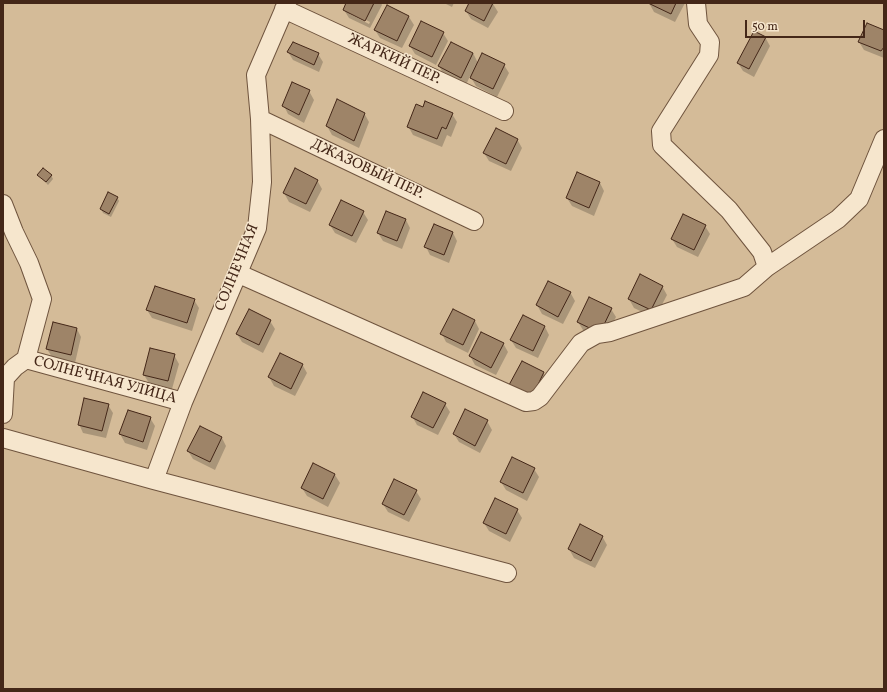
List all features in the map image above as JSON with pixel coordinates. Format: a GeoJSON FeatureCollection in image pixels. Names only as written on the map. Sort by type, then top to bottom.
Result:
{"type":"FeatureCollection","features":[{"type":"Feature","properties":{"kind":"street"},"geometry":{"type":"LineString","coordinates":[[696,3],[698,24],[710,42],[709,55],[661,131],[662,145],[729,210],[762,252],[767,267]]}},
{"type":"Feature","properties":{"kind":"street","name":"ЖАРКИЙ ПЕР."},"geometry":{"type":"LineString","coordinates":[[285,6],[504,111]]}},
{"type":"Feature","properties":{"kind":"street","name":"СОЛНЕЧНАЯ"},"geometry":{"type":"LineString","coordinates":[[154,480],[183,402],[257,228],[262,182],[260,119],[256,76],[285,6]]}},
{"type":"Feature","properties":{"kind":"street","name":"ДЖАЗОВЫЙ ПЕР."},"geometry":{"type":"LineString","coordinates":[[260,119],[474,220]]}},
{"type":"Feature","properties":{"kind":"street"},"geometry":{"type":"LineString","coordinates":[[237,273],[526,402],[534,402],[540,397],[581,343],[597,334],[610,332],[744,287],[767,267],[838,219],[859,199],[884,139]]}},
{"type":"Feature","properties":{"kind":"street"},"geometry":{"type":"LineString","coordinates":[[3,204],[10,236],[29,263],[42,299],[14,363],[5,378],[3,414]]}},
{"type":"Feature","properties":{"kind":"street","name":"СОЛНЕЧНАЯ УЛИЦА"},"geometry":{"type":"LineString","coordinates":[[14,363],[183,402]]}},
{"type":"Feature","properties":{"kind":"street"},"geometry":{"type":"LineString","coordinates":[[3,438],[154,480],[507,573]]}},
{"type":"Feature","properties":{"kind":"shaded area"},"geometry":{"type":"Polygon","coordinates":[[[3,3],[884,3],[884,689],[3,689],[3,3]]]}},
{"type":"Feature","properties":{"kind":"building"},"geometry":{"type":"Polygon","coordinates":[[[346,3],[374,3],[365,21],[343,10],[346,3]]]}},
{"type":"Feature","properties":{"kind":"building"},"geometry":{"type":"Polygon","coordinates":[[[469,3],[493,3],[484,21],[465,11],[469,3]]]}},
{"type":"Feature","properties":{"kind":"building"},"geometry":{"type":"Polygon","coordinates":[[[648,3],[676,3],[671,14],[648,3]]]}},
{"type":"Feature","properties":{"kind":"building"},"geometry":{"type":"Polygon","coordinates":[[[387,5],[409,16],[397,41],[374,30],[387,5]]]}},
{"type":"Feature","properties":{"kind":"building"},"geometry":{"type":"Polygon","coordinates":[[[421,21],[444,32],[432,57],[409,46],[421,21]]]}},
{"type":"Feature","properties":{"kind":"building"},"geometry":{"type":"Polygon","coordinates":[[[867,23],[884,30],[884,47],[881,51],[858,42],[867,23]]]}},
{"type":"Feature","properties":{"kind":"building"},"geometry":{"type":"Polygon","coordinates":[[[754,31],[766,37],[749,69],[737,63],[754,31]]]}},
{"type":"Feature","properties":{"kind":"building"},"geometry":{"type":"Polygon","coordinates":[[[293,42],[319,53],[314,65],[287,52],[293,42]]]}},
{"type":"Feature","properties":{"kind":"building"},"geometry":{"type":"Polygon","coordinates":[[[451,42],[473,53],[461,78],[438,66],[451,42]]]}},
{"type":"Feature","properties":{"kind":"building"},"geometry":{"type":"Polygon","coordinates":[[[482,53],[505,64],[493,89],[470,78],[482,53]]]}},
{"type":"Feature","properties":{"kind":"building"},"geometry":{"type":"Polygon","coordinates":[[[292,82],[310,90],[299,115],[282,106],[292,82]]]}},
{"type":"Feature","properties":{"kind":"building"},"geometry":{"type":"Polygon","coordinates":[[[337,99],[365,113],[354,141],[326,126],[337,99]]]}},
{"type":"Feature","properties":{"kind":"building"},"geometry":{"type":"Polygon","coordinates":[[[425,101],[453,113],[446,129],[442,127],[437,139],[407,127],[416,104],[423,107],[425,101]]]}},
{"type":"Feature","properties":{"kind":"building"},"geometry":{"type":"Polygon","coordinates":[[[496,128],[518,139],[506,164],[483,153],[496,128]]]}},
{"type":"Feature","properties":{"kind":"building"},"geometry":{"type":"Polygon","coordinates":[[[43,168],[52,175],[46,182],[37,175],[43,168]]]}},
{"type":"Feature","properties":{"kind":"building"},"geometry":{"type":"Polygon","coordinates":[[[295,168],[318,180],[306,204],[283,193],[295,168]]]}},
{"type":"Feature","properties":{"kind":"building"},"geometry":{"type":"Polygon","coordinates":[[[577,172],[600,182],[589,208],[566,198],[577,172]]]}},
{"type":"Feature","properties":{"kind":"building"},"geometry":{"type":"Polygon","coordinates":[[[108,192],[118,197],[109,214],[100,209],[108,192]]]}},
{"type":"Feature","properties":{"kind":"building"},"geometry":{"type":"Polygon","coordinates":[[[341,200],[364,211],[352,236],[329,225],[341,200]]]}},
{"type":"Feature","properties":{"kind":"building"},"geometry":{"type":"Polygon","coordinates":[[[386,211],[406,219],[397,241],[377,233],[386,211]]]}},
{"type":"Feature","properties":{"kind":"building"},"geometry":{"type":"Polygon","coordinates":[[[683,214],[706,225],[694,250],[671,239],[683,214]]]}},
{"type":"Feature","properties":{"kind":"building"},"geometry":{"type":"Polygon","coordinates":[[[434,224],[453,232],[444,255],[424,247],[434,224]]]}},
{"type":"Feature","properties":{"kind":"building"},"geometry":{"type":"Polygon","coordinates":[[[640,274],[663,286],[651,310],[628,299],[640,274]]]}},
{"type":"Feature","properties":{"kind":"building"},"geometry":{"type":"Polygon","coordinates":[[[548,281],[571,292],[558,317],[536,305],[548,281]]]}},
{"type":"Feature","properties":{"kind":"building"},"geometry":{"type":"Polygon","coordinates":[[[155,286],[195,299],[187,323],[146,310],[155,286]]]}},
{"type":"Feature","properties":{"kind":"building"},"geometry":{"type":"Polygon","coordinates":[[[589,297],[612,308],[600,333],[577,322],[589,297]]]}},
{"type":"Feature","properties":{"kind":"building"},"geometry":{"type":"Polygon","coordinates":[[[249,309],[271,320],[259,345],[236,334],[249,309]]]}},
{"type":"Feature","properties":{"kind":"building"},"geometry":{"type":"Polygon","coordinates":[[[453,309],[475,320],[463,345],[440,334],[453,309]]]}},
{"type":"Feature","properties":{"kind":"building"},"geometry":{"type":"Polygon","coordinates":[[[523,315],[545,326],[533,351],[510,340],[523,315]]]}},
{"type":"Feature","properties":{"kind":"building"},"geometry":{"type":"Polygon","coordinates":[[[53,322],[77,328],[71,355],[46,349],[53,322]]]}},
{"type":"Feature","properties":{"kind":"building"},"geometry":{"type":"Polygon","coordinates":[[[481,332],[504,343],[491,368],[469,356],[481,332]]]}},
{"type":"Feature","properties":{"kind":"building"},"geometry":{"type":"Polygon","coordinates":[[[150,348],[175,354],[168,381],[143,375],[150,348]]]}},
{"type":"Feature","properties":{"kind":"building"},"geometry":{"type":"Polygon","coordinates":[[[280,353],[303,364],[291,389],[268,377],[280,353]]]}},
{"type":"Feature","properties":{"kind":"building"},"geometry":{"type":"Polygon","coordinates":[[[522,361],[544,372],[532,397],[509,385],[522,361]]]}},
{"type":"Feature","properties":{"kind":"building"},"geometry":{"type":"Polygon","coordinates":[[[423,392],[446,403],[433,428],[411,417],[423,392]]]}},
{"type":"Feature","properties":{"kind":"building"},"geometry":{"type":"Polygon","coordinates":[[[84,398],[109,404],[102,431],[78,425],[84,398]]]}},
{"type":"Feature","properties":{"kind":"building"},"geometry":{"type":"Polygon","coordinates":[[[465,409],[488,420],[475,446],[453,434],[465,409]]]}},
{"type":"Feature","properties":{"kind":"building"},"geometry":{"type":"Polygon","coordinates":[[[128,410],[151,417],[143,442],[119,434],[128,410]]]}},
{"type":"Feature","properties":{"kind":"building"},"geometry":{"type":"Polygon","coordinates":[[[200,426],[222,437],[210,462],[187,451],[200,426]]]}},
{"type":"Feature","properties":{"kind":"building"},"geometry":{"type":"Polygon","coordinates":[[[512,457],[535,468],[523,493],[500,482],[512,457]]]}},
{"type":"Feature","properties":{"kind":"building"},"geometry":{"type":"Polygon","coordinates":[[[313,463],[335,474],[323,499],[301,488],[313,463]]]}},
{"type":"Feature","properties":{"kind":"building"},"geometry":{"type":"Polygon","coordinates":[[[394,479],[417,490],[404,515],[382,504],[394,479]]]}},
{"type":"Feature","properties":{"kind":"building"},"geometry":{"type":"Polygon","coordinates":[[[495,498],[518,509],[506,534],[483,523],[495,498]]]}},
{"type":"Feature","properties":{"kind":"building"},"geometry":{"type":"Polygon","coordinates":[[[580,524],[603,536],[591,561],[568,549],[580,524]]]}}]}
